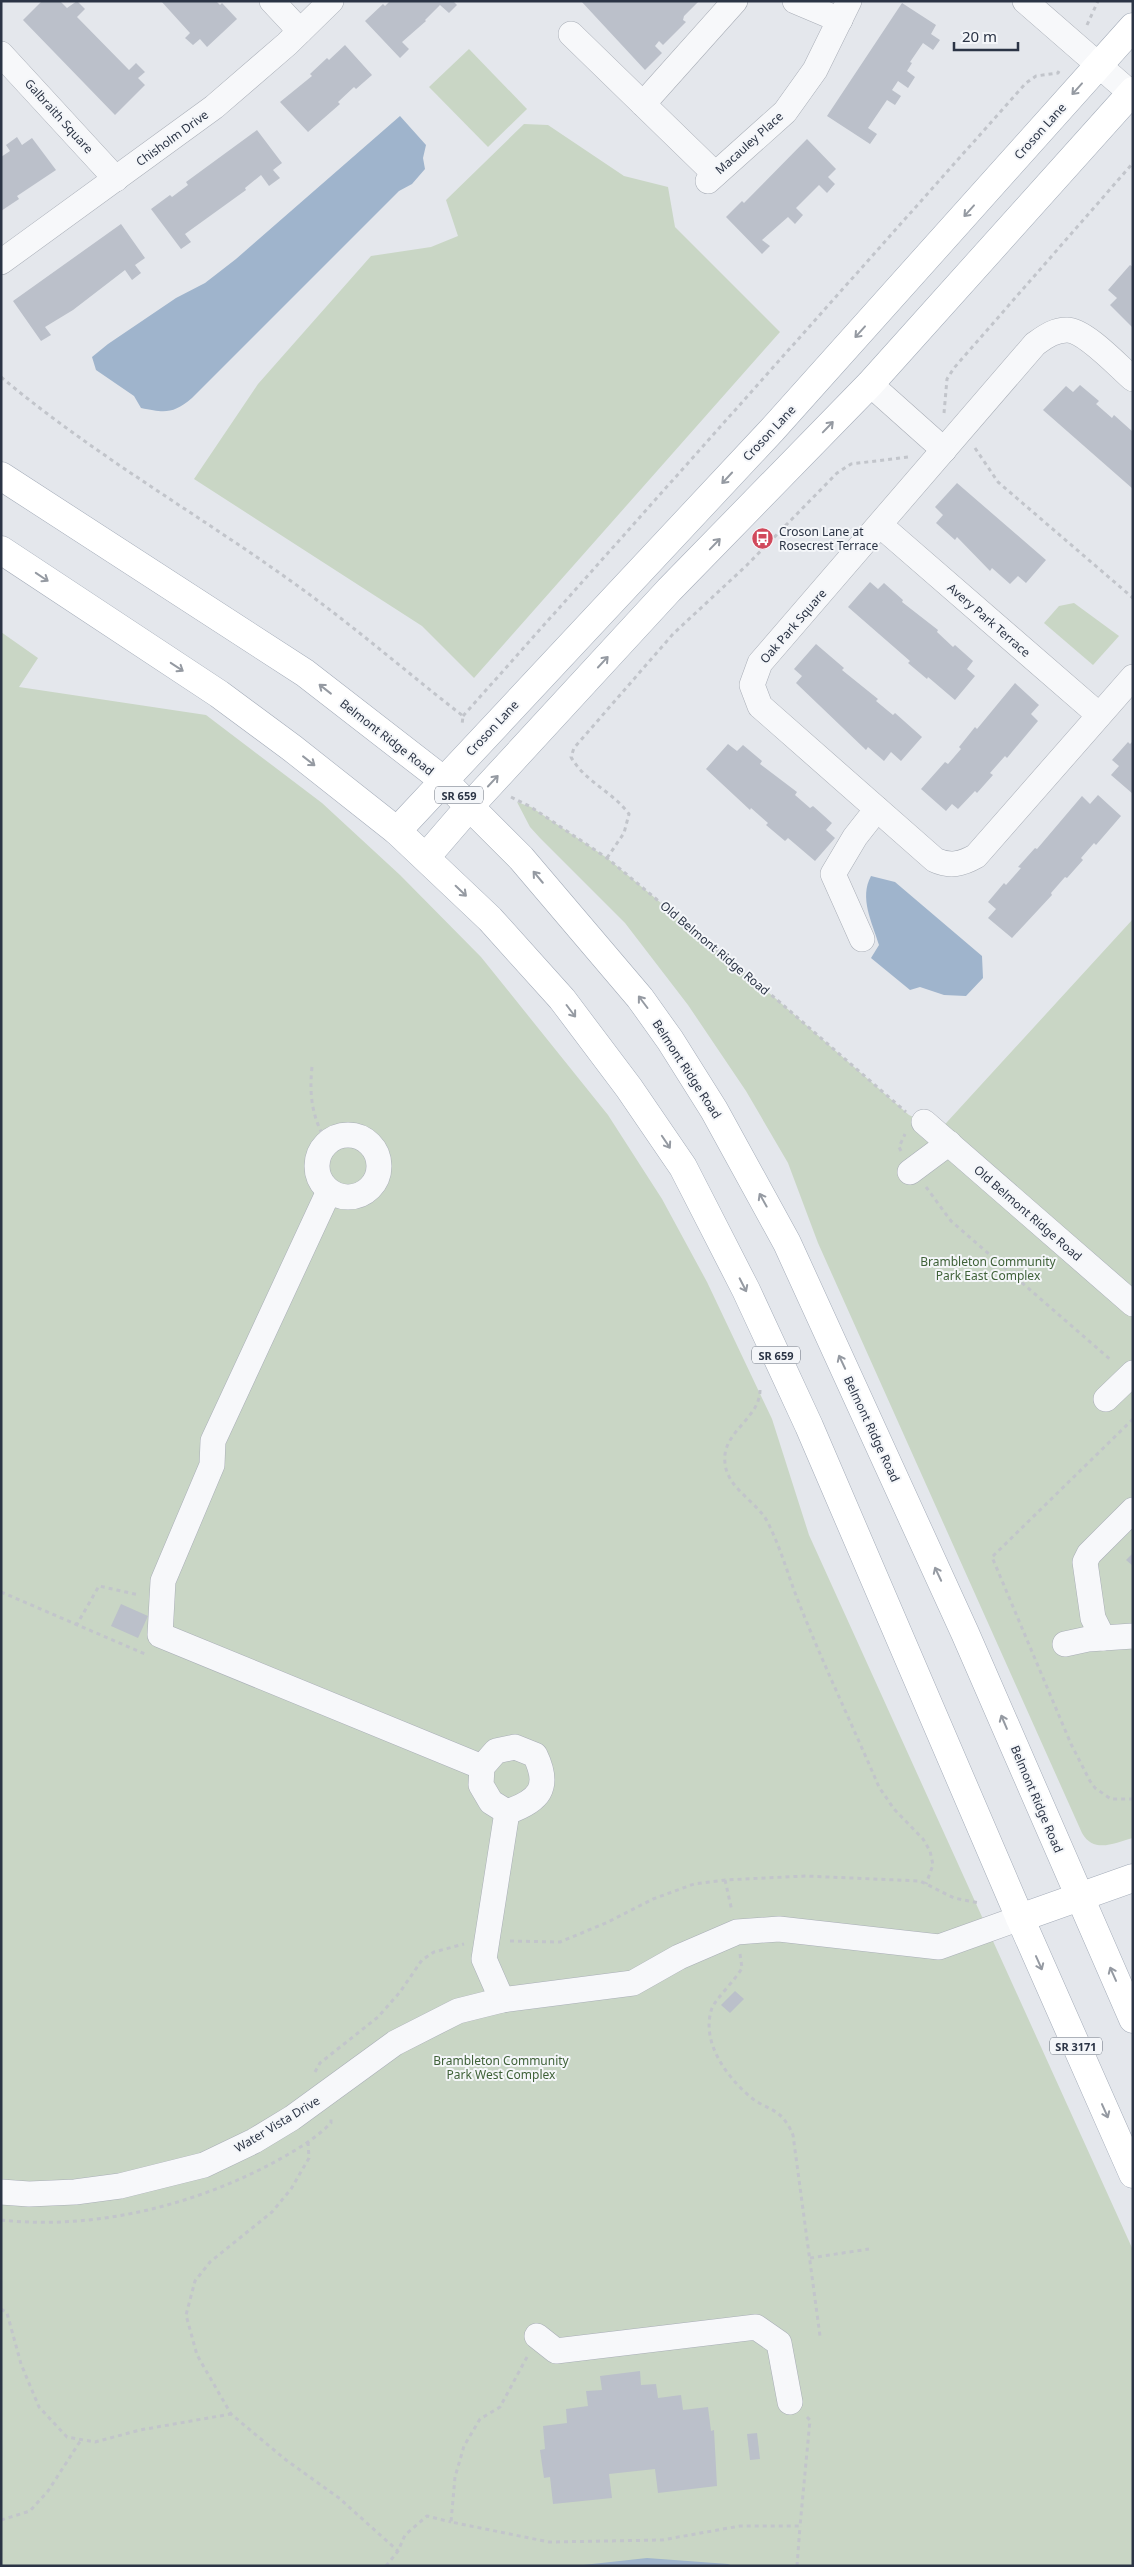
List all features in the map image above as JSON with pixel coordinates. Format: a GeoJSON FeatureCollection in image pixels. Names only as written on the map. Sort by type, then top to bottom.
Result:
{"type":"FeatureCollection","features":[{"type":"Feature","properties":{"kind":"main road","name":"Croson Lane"},"geometry":{"type":"LineString","coordinates":[[426,857],[470,806],[502,789],[670,590],[870,384],[1122,84],[1133,27]]}},
{"type":"Feature","properties":{"kind":"main road","name":"Croson Lane"},"geometry":{"type":"LineString","coordinates":[[397,830],[772,430],[1122,84]]}},
{"type":"Feature","properties":{"kind":"main road","name":"Belmont Ridge Road"},"geometry":{"type":"LineString","coordinates":[[1,476],[305,673],[443,780],[521,858],[640,998],[670,1040],[714,1110],[787,1243],[965,1632],[1133,2019]]}},
{"type":"Feature","properties":{"kind":"main road","name":"SR 659"},"geometry":{"type":"LineString","coordinates":[[1,550],[219,694],[397,830],[490,919],[562,999],[629,1088],[683,1168],[746,1290],[809,1426],[1020,1918]]}},
{"type":"Feature","properties":{"kind":"main road"},"geometry":{"type":"LineString","coordinates":[[1020,1918],[1133,1878]]}},
{"type":"Feature","properties":{"kind":"main road","name":"SR 3171"},"geometry":{"type":"LineString","coordinates":[[1020,1918],[1133,2174]]}},
{"type":"Feature","properties":{"kind":"street"},"geometry":{"type":"LineString","coordinates":[[272,1],[300,31]]}},
{"type":"Feature","properties":{"kind":"street","name":"Chisholm Drive"},"geometry":{"type":"LineString","coordinates":[[1,262],[214,107],[331,1]]}},
{"type":"Feature","properties":{"kind":"street"},"geometry":{"type":"LineString","coordinates":[[571,34],[643,104],[735,1]]}},
{"type":"Feature","properties":{"kind":"street"},"geometry":{"type":"LineString","coordinates":[[795,1],[844,11]]}},
{"type":"Feature","properties":{"kind":"street"},"geometry":{"type":"LineString","coordinates":[[1025,1],[1122,84]]}},
{"type":"Feature","properties":{"kind":"street","name":"Macauley Place"},"geometry":{"type":"LineString","coordinates":[[643,104],[711,177],[785,112],[814,70],[844,11]]}},
{"type":"Feature","properties":{"kind":"street","name":"Galbraith Square"},"geometry":{"type":"LineString","coordinates":[[1,54],[116,179]]}},
{"type":"Feature","properties":{"kind":"street","name":"Oak Park Square"},"geometry":{"type":"LineString","coordinates":[[1133,379],[1083,336],[1068,330],[1050,333],[1035,344],[943,439],[880,525],[760,663],[752,686],[760,706],[935,860],[944,864],[966,862],[976,856],[1133,677]]}},
{"type":"Feature","properties":{"kind":"street"},"geometry":{"type":"LineString","coordinates":[[870,384],[943,439]]}},
{"type":"Feature","properties":{"kind":"street","name":"Avery Park Terrace"},"geometry":{"type":"LineString","coordinates":[[880,525],[1098,715]]}},
{"type":"Feature","properties":{"kind":"street"},"geometry":{"type":"LineString","coordinates":[[862,940],[827,882],[855,837],[877,809]]}},
{"type":"Feature","properties":{"kind":"street","name":"Old Belmont Ridge Road"},"geometry":{"type":"LineString","coordinates":[[917,1118],[949,1143],[1133,1304]]}},
{"type":"Feature","properties":{"kind":"street"},"geometry":{"type":"LineString","coordinates":[[346,1134],[366,1140],[378,1156],[380,1167],[373,1185],[357,1196],[338,1196],[329,1191],[322,1183],[317,1162],[320,1152],[327,1143],[346,1134]]}},
{"type":"Feature","properties":{"kind":"street"},"geometry":{"type":"LineString","coordinates":[[915,1176],[949,1143]]}},
{"type":"Feature","properties":{"kind":"street"},"geometry":{"type":"LineString","coordinates":[[329,1191],[213,1441],[212,1465],[163,1581],[160,1636],[482,1767]]}},
{"type":"Feature","properties":{"kind":"street"},"geometry":{"type":"LineString","coordinates":[[1106,1399],[1123,1367]]}},
{"type":"Feature","properties":{"kind":"street"},"geometry":{"type":"LineString","coordinates":[[1103,1638],[1093,1618],[1085,1562],[1088,1554],[1133,1510]]}},
{"type":"Feature","properties":{"kind":"street"},"geometry":{"type":"LineString","coordinates":[[1065,1644],[1103,1638],[1133,1636]]}},
{"type":"Feature","properties":{"kind":"street"},"geometry":{"type":"LineString","coordinates":[[515,1747],[535,1755],[543,1771],[541,1790],[528,1805],[507,1812],[491,1802],[481,1785],[482,1767],[496,1751],[515,1747]]}},
{"type":"Feature","properties":{"kind":"street"},"geometry":{"type":"LineString","coordinates":[[502,2000],[484,1959],[507,1812]]}},
{"type":"Feature","properties":{"kind":"street","name":"Water Vista Drive"},"geometry":{"type":"LineString","coordinates":[[1,2192],[56,2193],[120,2186],[204,2165],[254,2140],[292,2118],[324,2096],[354,2071],[418,2030],[458,2011],[502,2000],[634,1983],[679,1957],[737,1932],[779,1929],[939,1947],[1020,1918]]}},
{"type":"Feature","properties":{"kind":"street"},"geometry":{"type":"LineString","coordinates":[[537,2336],[556,2351],[756,2327],[779,2343],[790,2402]]}},
{"type":"Feature","properties":{"kind":"path"},"geometry":{"type":"LineString","coordinates":[[467,755],[461,750],[463,716],[1026,83],[1036,76],[1058,73],[1077,44],[1098,1]]}},
{"type":"Feature","properties":{"kind":"path"},"geometry":{"type":"LineString","coordinates":[[943,439],[947,379],[954,368],[1133,163]]}},
{"type":"Feature","properties":{"kind":"path"},"geometry":{"type":"LineString","coordinates":[[1,377],[34,404],[145,484],[302,589],[463,716]]}},
{"type":"Feature","properties":{"kind":"path"},"geometry":{"type":"LineString","coordinates":[[943,439],[980,453],[998,482],[1133,598]]}},
{"type":"Feature","properties":{"kind":"path"},"geometry":{"type":"LineString","coordinates":[[607,858],[624,833],[629,814],[622,804],[577,767],[571,757],[574,748],[672,634],[747,565],[837,473],[851,464],[913,456],[943,439]]}},
{"type":"Feature","properties":{"kind":"path","name":"Old Belmont Ridge Road"},"geometry":{"type":"LineString","coordinates":[[502,789],[607,858],[917,1118]]}},
{"type":"Feature","properties":{"kind":"path"},"geometry":{"type":"LineString","coordinates":[[312,1067],[310,1092],[313,1114],[327,1143]]}},
{"type":"Feature","properties":{"kind":"path"},"geometry":{"type":"LineString","coordinates":[[915,1176],[951,1221],[1123,1367]]}},
{"type":"Feature","properties":{"kind":"path"},"geometry":{"type":"LineString","coordinates":[[760,1390],[760,1399],[756,1407],[729,1440],[725,1464],[732,1481],[766,1518],[780,1548],[797,1598],[880,1787],[894,1809],[923,1839],[930,1852],[933,1865],[926,1884]]}},
{"type":"Feature","properties":{"kind":"path"},"geometry":{"type":"LineString","coordinates":[[1133,1419],[992,1557],[1071,1744],[1090,1781],[1095,1788],[1111,1799],[1133,1799]]}},
{"type":"Feature","properties":{"kind":"path"},"geometry":{"type":"LineString","coordinates":[[76,1626],[99,1586],[162,1600]]}},
{"type":"Feature","properties":{"kind":"path"},"geometry":{"type":"LineString","coordinates":[[1,1592],[76,1626],[145,1654],[160,1636]]}},
{"type":"Feature","properties":{"kind":"path"},"geometry":{"type":"LineString","coordinates":[[725,1880],[737,1932],[742,1968],[732,1984],[713,2006],[708,2024],[712,2048],[746,2094],[786,2119],[793,2135],[820,2336]]}},
{"type":"Feature","properties":{"kind":"path"},"geometry":{"type":"LineString","coordinates":[[308,2142],[310,2158],[290,2189],[272,2212],[210,2262],[195,2281],[186,2315],[196,2355],[231,2414],[286,2460],[338,2498],[398,2551]]}},
{"type":"Feature","properties":{"kind":"path"},"geometry":{"type":"LineString","coordinates":[[810,2258],[868,2249]]}},
{"type":"Feature","properties":{"kind":"path"},"geometry":{"type":"LineString","coordinates":[[1,2309],[8,2313],[21,2364],[38,2407],[67,2437],[95,2442],[140,2430],[231,2414]]}},
{"type":"Feature","properties":{"kind":"path"},"geometry":{"type":"LineString","coordinates":[[451,2522],[455,2477],[464,2446],[480,2419],[500,2407],[537,2336]]}},
{"type":"Feature","properties":{"kind":"path"},"geometry":{"type":"LineString","coordinates":[[790,2402],[810,2420],[797,2566]]}},
{"type":"Feature","properties":{"kind":"path"},"geometry":{"type":"LineString","coordinates":[[1,2520],[30,2511],[48,2492],[81,2440]]}},
{"type":"Feature","properties":{"kind":"path"},"geometry":{"type":"LineString","coordinates":[[386,2566],[398,2551],[405,2535],[427,2516],[549,2542],[662,2540],[740,2526],[800,2526]]}},
{"type":"Feature","properties":{"kind":"green space"},"geometry":{"type":"Polygon","coordinates":[[[469,49],[527,109],[488,147],[429,87],[469,49]]]}},
{"type":"Feature","properties":{"kind":"green space"},"geometry":{"type":"Polygon","coordinates":[[[524,124],[548,125],[624,176],[668,187],[675,227],[780,332],[474,678],[422,626],[194,479],[258,384],[371,256],[431,247],[458,236],[446,200],[524,124]]]}},
{"type":"Feature","properties":{"kind":"green space"},"geometry":{"type":"Polygon","coordinates":[[[1074,603],[1119,636],[1093,665],[1044,623],[1059,606],[1074,603]]]}},
{"type":"Feature","properties":{"kind":"green space","name":"Brambleton Community Park West Complex"},"geometry":{"type":"Polygon","coordinates":[[[1,632],[38,658],[19,687],[206,715],[322,803],[400,875],[481,957],[608,1115],[662,1199],[707,1282],[772,1419],[809,1535],[1133,2250],[1133,2566],[1,2566],[1,632]]]}},
{"type":"Feature","properties":{"kind":"green space","name":"Brambleton Community Park East Complex"},"geometry":{"type":"Polygon","coordinates":[[[517,802],[531,807],[607,858],[775,998],[909,1115],[924,1122],[937,1133],[1133,919],[1133,1838],[1112,1844],[1098,1845],[1092,1843],[1082,1833],[818,1243],[788,1163],[746,1091],[688,1005],[625,923],[530,827],[517,802]]]}},
{"type":"Feature","properties":{"kind":"water"},"geometry":{"type":"Polygon","coordinates":[[[400,116],[426,145],[423,158],[425,169],[412,184],[399,191],[192,398],[174,410],[156,411],[141,408],[134,396],[96,370],[92,357],[176,298],[205,283],[236,259],[400,116]]]}},
{"type":"Feature","properties":{"kind":"water"},"geometry":{"type":"Polygon","coordinates":[[[871,876],[895,882],[982,956],[983,978],[966,996],[944,995],[920,987],[910,990],[871,958],[879,945],[866,901],[866,893],[871,876]]]}},
{"type":"Feature","properties":{"kind":"water"},"geometry":{"type":"Polygon","coordinates":[[[647,2558],[728,2564],[733,2566],[574,2566],[647,2558]]]}},
{"type":"Feature","properties":{"kind":"building"},"geometry":{"type":"Polygon","coordinates":[[[42,1],[60,1],[67,8],[77,1],[85,9],[77,17],[129,70],[136,63],[145,72],[138,78],[145,85],[115,115],[23,20],[42,1]]]}},
{"type":"Feature","properties":{"kind":"building"},"geometry":{"type":"Polygon","coordinates":[[[161,1],[216,1],[220,5],[222,3],[237,19],[207,47],[200,39],[193,45],[185,38],[190,33],[161,1]]]}},
{"type":"Feature","properties":{"kind":"building"},"geometry":{"type":"Polygon","coordinates":[[[390,1],[453,1],[457,5],[449,13],[440,5],[426,21],[402,42],[409,49],[400,58],[365,21],[383,4],[385,6],[390,1]]]}},
{"type":"Feature","properties":{"kind":"building"},"geometry":{"type":"Polygon","coordinates":[[[581,1],[699,1],[684,16],[683,20],[686,22],[663,45],[659,41],[655,46],[662,53],[645,70],[581,1]]]}},
{"type":"Feature","properties":{"kind":"building"},"geometry":{"type":"Polygon","coordinates":[[[902,3],[936,25],[931,34],[940,40],[933,50],[923,43],[910,62],[912,63],[907,71],[915,77],[908,88],[898,81],[892,90],[901,96],[895,105],[887,100],[868,128],[877,134],[870,144],[827,116],[902,3]]]}},
{"type":"Feature","properties":{"kind":"building"},"geometry":{"type":"Polygon","coordinates":[[[345,45],[372,75],[356,89],[354,87],[338,102],[340,104],[308,132],[280,102],[312,76],[310,74],[327,58],[329,60],[345,45]]]}},
{"type":"Feature","properties":{"kind":"building"},"geometry":{"type":"Polygon","coordinates":[[[257,130],[282,163],[273,170],[280,178],[269,186],[261,175],[245,188],[246,190],[185,234],[191,242],[181,249],[151,209],[170,195],[172,197],[188,185],[186,182],[257,130]]]}},
{"type":"Feature","properties":{"kind":"building"},"geometry":{"type":"Polygon","coordinates":[[[17,137],[22,145],[32,138],[56,170],[17,196],[19,199],[1,211],[1,157],[10,151],[6,145],[17,137]]]}},
{"type":"Feature","properties":{"kind":"building"},"geometry":{"type":"Polygon","coordinates":[[[807,139],[836,169],[828,177],[835,184],[827,193],[819,185],[796,208],[803,215],[795,224],[788,217],[762,240],[770,246],[762,254],[726,217],[742,201],[744,203],[807,139]]]}},
{"type":"Feature","properties":{"kind":"building"},"geometry":{"type":"Polygon","coordinates":[[[121,224],[145,258],[135,265],[141,273],[132,280],[125,270],[73,310],[45,327],[51,335],[41,341],[13,301],[121,224]]]}},
{"type":"Feature","properties":{"kind":"building"},"geometry":{"type":"Polygon","coordinates":[[[1130,265],[1133,267],[1133,328],[1110,305],[1117,298],[1108,290],[1130,265]]]}},
{"type":"Feature","properties":{"kind":"building"},"geometry":{"type":"Polygon","coordinates":[[[1080,385],[1099,401],[1096,404],[1112,418],[1114,415],[1133,432],[1133,489],[1043,410],[1066,386],[1073,392],[1080,385]]]}},
{"type":"Feature","properties":{"kind":"building"},"geometry":{"type":"Polygon","coordinates":[[[957,483],[1046,560],[1026,583],[1018,576],[1010,584],[992,568],[990,571],[957,537],[955,540],[936,523],[943,515],[935,507],[957,483]]]}},
{"type":"Feature","properties":{"kind":"building"},"geometry":{"type":"Polygon","coordinates":[[[870,582],[878,589],[884,583],[903,600],[902,602],[938,630],[937,632],[953,647],[955,645],[973,661],[967,669],[975,676],[955,700],[908,663],[910,661],[848,607],[870,582]]]}},
{"type":"Feature","properties":{"kind":"building"},"geometry":{"type":"Polygon","coordinates":[[[816,644],[844,668],[842,670],[878,699],[876,701],[893,715],[895,713],[922,737],[901,761],[891,752],[884,761],[868,747],[866,750],[796,683],[802,676],[794,669],[816,644]]]}},
{"type":"Feature","properties":{"kind":"building"},"geometry":{"type":"Polygon","coordinates":[[[1015,683],[1039,705],[1031,714],[1038,721],[1007,758],[1005,756],[990,773],[993,775],[977,793],[975,791],[958,809],[952,804],[946,811],[921,789],[945,762],[948,764],[961,749],[959,747],[975,727],[977,729],[1015,683]]]}},
{"type":"Feature","properties":{"kind":"building"},"geometry":{"type":"Polygon","coordinates":[[[1133,741],[1133,794],[1111,775],[1119,766],[1112,760],[1128,742],[1130,744],[1133,741]]]}},
{"type":"Feature","properties":{"kind":"building"},"geometry":{"type":"Polygon","coordinates":[[[728,744],[737,751],[743,745],[762,761],[760,764],[797,792],[795,795],[810,808],[813,806],[832,823],[826,830],[835,838],[815,861],[788,838],[785,841],[766,825],[768,823],[751,808],[750,810],[706,769],[728,744]]]}},
{"type":"Feature","properties":{"kind":"building"},"geometry":{"type":"Polygon","coordinates":[[[1098,795],[1121,816],[1096,845],[1094,843],[1081,858],[1083,860],[1067,878],[1065,877],[1051,893],[1052,895],[1012,938],[988,918],[996,909],[988,902],[1004,883],[1006,885],[1021,868],[1018,867],[1035,848],[1037,849],[1082,796],[1090,804],[1098,795]]]}},
{"type":"Feature","properties":{"kind":"building"},"geometry":{"type":"Polygon","coordinates":[[[1133,1553],[1133,1566],[1126,1560],[1133,1553]]]}},
{"type":"Feature","properties":{"kind":"building"},"geometry":{"type":"Polygon","coordinates":[[[121,1604],[148,1616],[138,1638],[111,1626],[121,1604]]]}},
{"type":"Feature","properties":{"kind":"building"},"geometry":{"type":"Polygon","coordinates":[[[735,1991],[744,1999],[730,2013],[721,2005],[735,1991]]]}},
{"type":"Feature","properties":{"kind":"building"},"geometry":{"type":"Polygon","coordinates":[[[640,2371],[641,2385],[656,2384],[658,2398],[681,2395],[683,2410],[708,2407],[711,2431],[714,2430],[717,2486],[658,2493],[655,2469],[609,2474],[612,2498],[553,2504],[550,2477],[544,2478],[540,2450],[545,2449],[543,2426],[567,2423],[566,2409],[588,2406],[586,2391],[602,2390],[600,2376],[640,2371]]]}},
{"type":"Feature","properties":{"kind":"building"},"geometry":{"type":"Polygon","coordinates":[[[757,2433],[760,2459],[750,2460],[747,2434],[757,2433]]]}},
{"type":"Feature","properties":{"kind":"place","name":"Croson Lane at Rosecrest Terrace"},"geometry":{"type":"Point","coordinates":[763,538]}}]}
